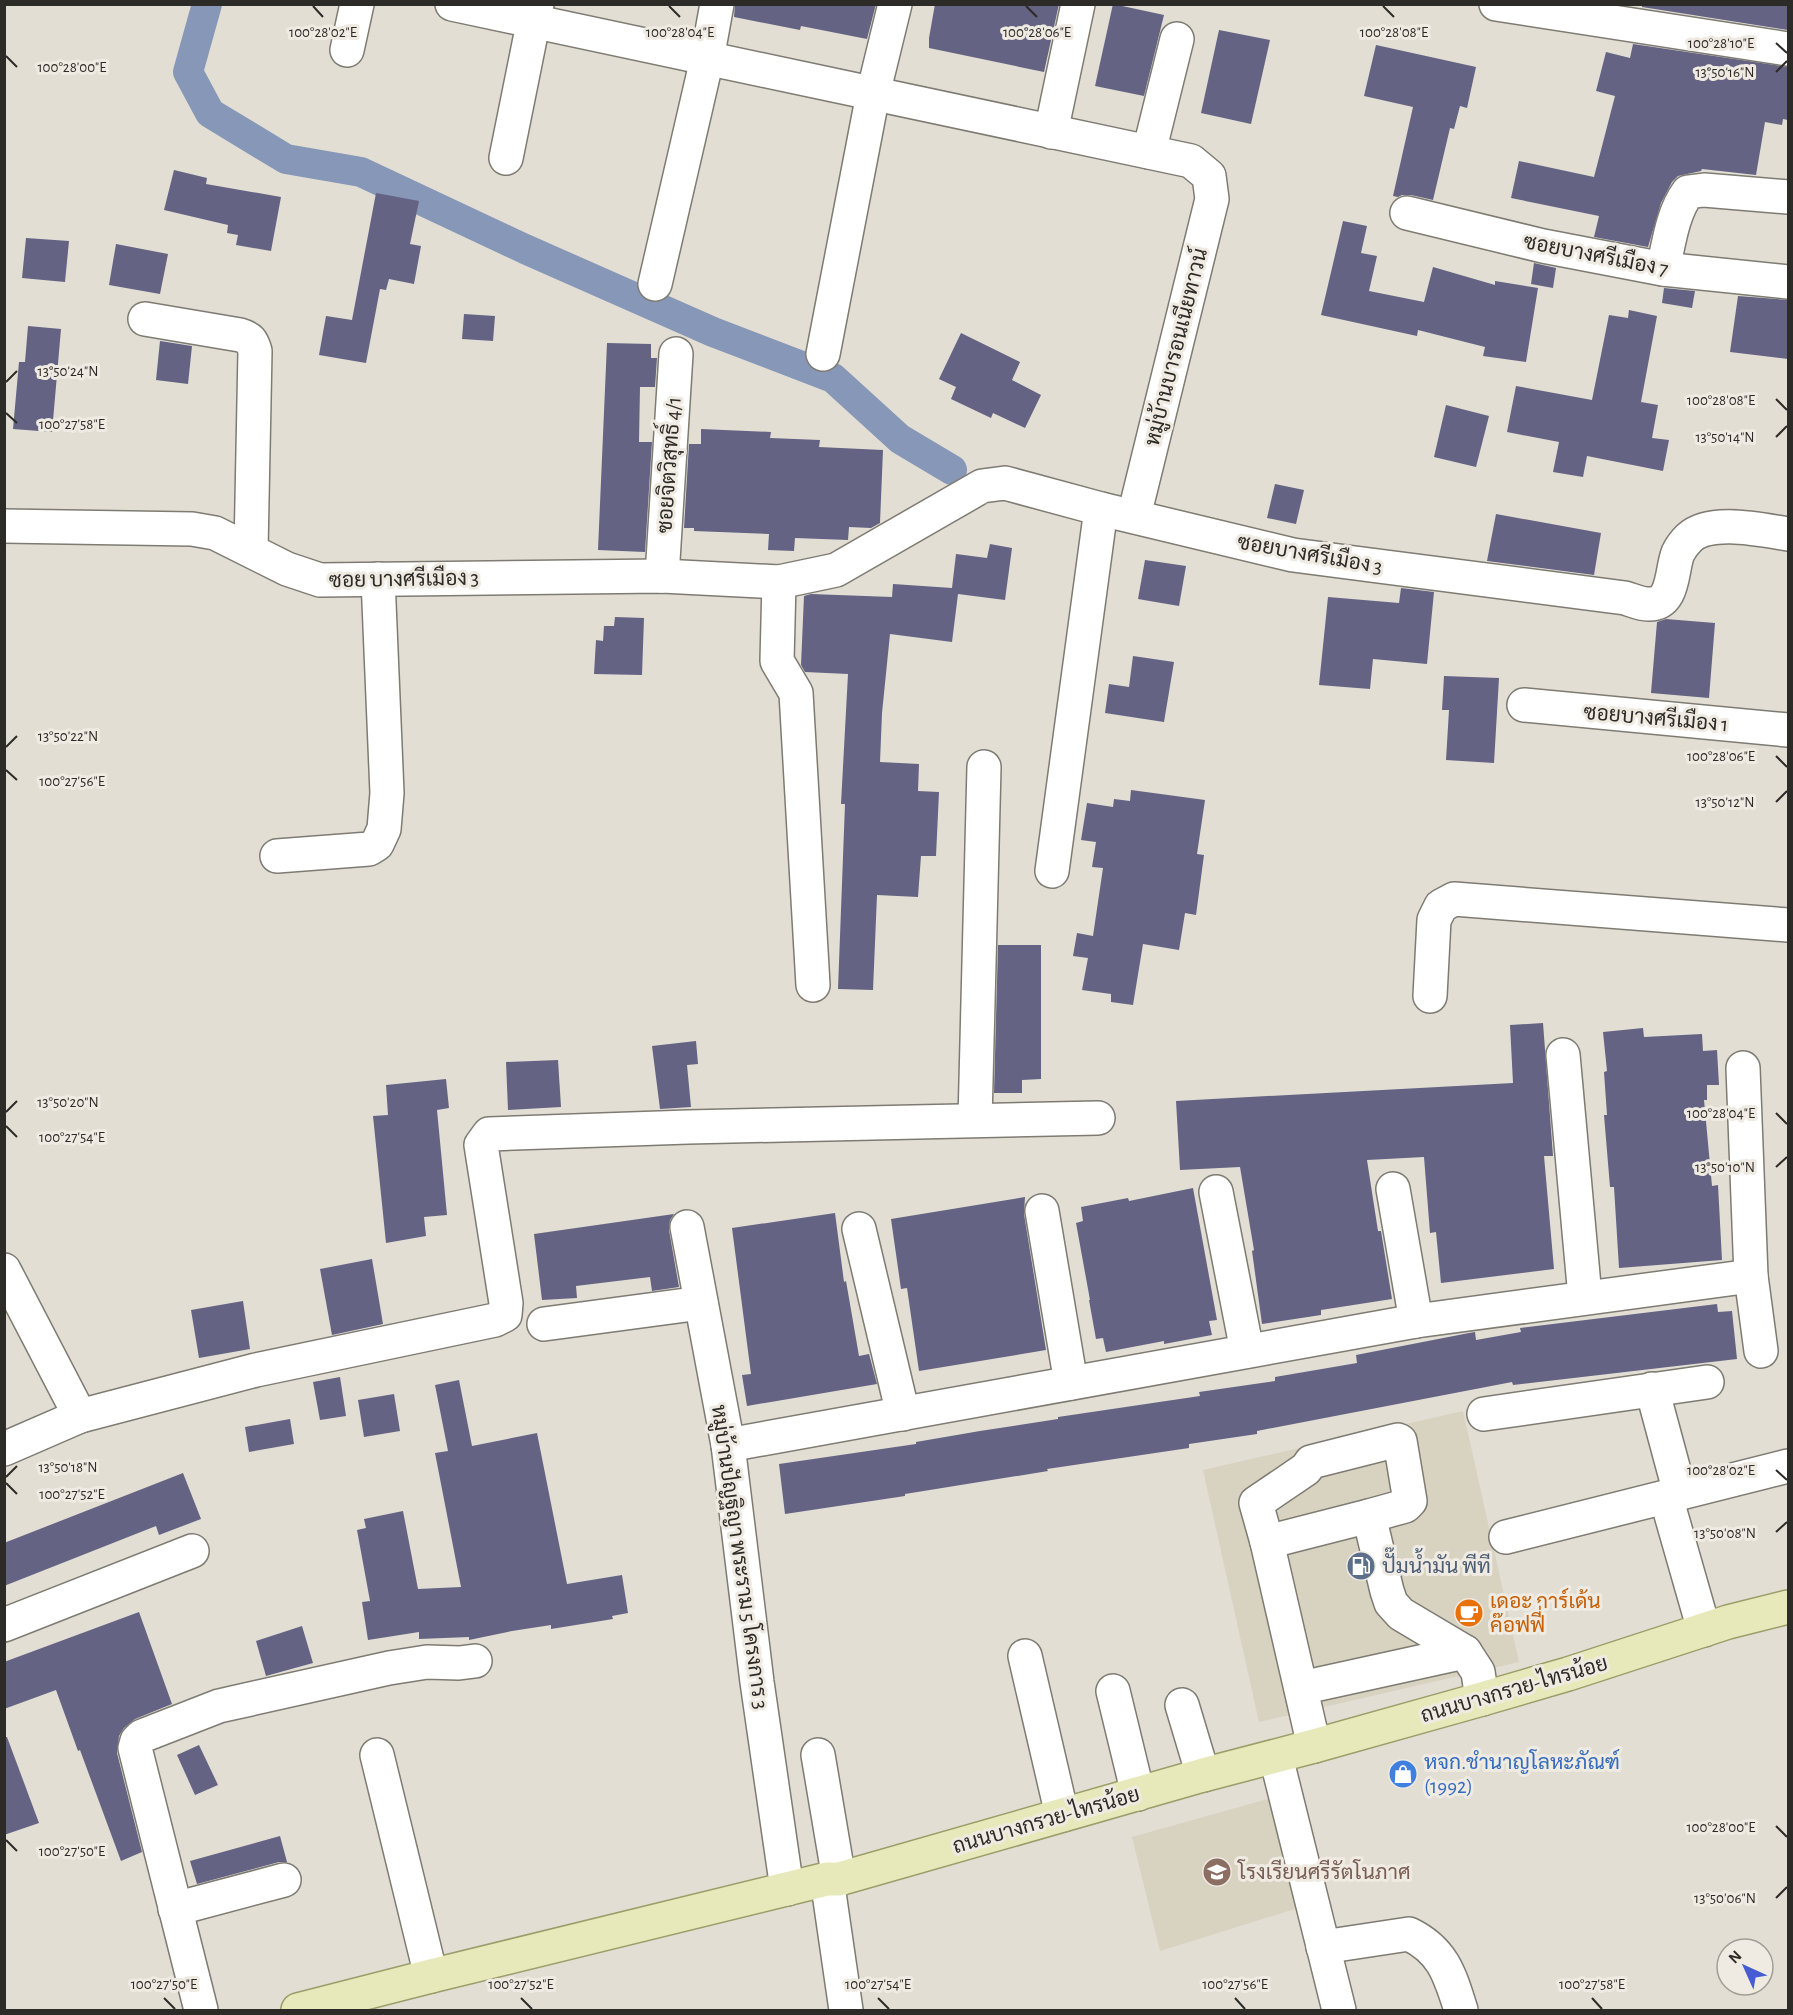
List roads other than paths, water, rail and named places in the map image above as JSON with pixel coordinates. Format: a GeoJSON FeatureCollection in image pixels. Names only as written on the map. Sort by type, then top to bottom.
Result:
{"type":"FeatureCollection","features":[{"type":"Feature","properties":{"kind":"main road","name":"ถนนบางกรวย-ไทรน้อย"},"geometry":{"type":"LineString","coordinates":[[319,2008],[431,1976],[833,1879],[1482,1699],[1569,1674],[1704,1630],[1788,1607]]}},
{"type":"Feature","properties":{"kind":"street"},"geometry":{"type":"LineString","coordinates":[[347,50],[357,4]]}},
{"type":"Feature","properties":{"kind":"street"},"geometry":{"type":"LineString","coordinates":[[452,4],[535,13],[707,59],[1149,152],[1177,39]]}},
{"type":"Feature","properties":{"kind":"street"},"geometry":{"type":"LineString","coordinates":[[655,284],[707,59],[717,4]]}},
{"type":"Feature","properties":{"kind":"street"},"geometry":{"type":"LineString","coordinates":[[823,354],[873,94],[895,4]]}},
{"type":"Feature","properties":{"kind":"street"},"geometry":{"type":"LineString","coordinates":[[1051,132],[1078,4]]}},
{"type":"Feature","properties":{"kind":"street"},"geometry":{"type":"LineString","coordinates":[[1496,4],[1788,49]]}},
{"type":"Feature","properties":{"kind":"street"},"geometry":{"type":"LineString","coordinates":[[506,158],[535,13]]}},
{"type":"Feature","properties":{"kind":"street","name":"หมู่บ้านบารอนเนียทาวน์"},"geometry":{"type":"LineString","coordinates":[[1134,516],[1212,199],[1209,176],[1191,161],[1149,152]]}},
{"type":"Feature","properties":{"kind":"street"},"geometry":{"type":"LineString","coordinates":[[1663,269],[1675,219],[1688,192],[1704,190],[1788,197]]}},
{"type":"Feature","properties":{"kind":"street","name":"ซอยบางศรีเมือง 7"},"geometry":{"type":"LineString","coordinates":[[1407,213],[1543,246],[1663,269],[1788,282]]}},
{"type":"Feature","properties":{"kind":"street"},"geometry":{"type":"LineString","coordinates":[[145,319],[240,335],[248,337],[252,342],[255,351],[251,550]]}},
{"type":"Feature","properties":{"kind":"street","name":"ซอยจิตวิสุทธิ์ 4/1"},"geometry":{"type":"LineString","coordinates":[[662,576],[676,354]]}},
{"type":"Feature","properties":{"kind":"street","name":"ซอยบางศรีเมือง 3"},"geometry":{"type":"LineString","coordinates":[[778,582],[836,570],[982,486],[1005,483],[1101,509],[1293,555],[1613,597],[1649,604],[1663,599],[1671,586],[1678,553],[1689,537],[1707,529],[1728,526],[1788,534]]}},
{"type":"Feature","properties":{"kind":"street"},"geometry":{"type":"LineString","coordinates":[[1052,872],[1101,509]]}},
{"type":"Feature","properties":{"kind":"street","name":"ซอย บางศรีเมือง 3"},"geometry":{"type":"LineString","coordinates":[[4,526],[192,529],[215,533],[287,569],[320,580],[662,576],[778,582]]}},
{"type":"Feature","properties":{"kind":"street"},"geometry":{"type":"LineString","coordinates":[[277,856],[369,849],[377,844],[384,829],[387,793],[378,579]]}},
{"type":"Feature","properties":{"kind":"street"},"geometry":{"type":"LineString","coordinates":[[778,582],[777,661],[796,693],[813,985]]}},
{"type":"Feature","properties":{"kind":"street","name":"ซอยบางศรีเมือง 1"},"geometry":{"type":"LineString","coordinates":[[1524,705],[1788,730]]}},
{"type":"Feature","properties":{"kind":"street"},"geometry":{"type":"LineString","coordinates":[[975,1120],[984,767]]}},
{"type":"Feature","properties":{"kind":"street"},"geometry":{"type":"LineString","coordinates":[[1430,996],[1434,920],[1441,906],[1454,898],[1788,925]]}},
{"type":"Feature","properties":{"kind":"street"},"geometry":{"type":"LineString","coordinates":[[1563,1055],[1585,1297]]}},
{"type":"Feature","properties":{"kind":"street"},"geometry":{"type":"LineString","coordinates":[[1743,1068],[1751,1275],[1761,1351]]}},
{"type":"Feature","properties":{"kind":"street"},"geometry":{"type":"LineString","coordinates":[[4,1449],[80,1416],[256,1370],[495,1320],[505,1315],[506,1303],[481,1144],[489,1134],[1098,1118]]}},
{"type":"Feature","properties":{"kind":"street"},"geometry":{"type":"LineString","coordinates":[[1393,1189],[1416,1321]]}},
{"type":"Feature","properties":{"kind":"street"},"geometry":{"type":"LineString","coordinates":[[1216,1192],[1247,1351]]}},
{"type":"Feature","properties":{"kind":"street"},"geometry":{"type":"LineString","coordinates":[[1042,1211],[1071,1383]]}},
{"type":"Feature","properties":{"kind":"street","name":"หมู่บ้านปัญฐิญา พระราม 5 โครงการ 3"},"geometry":{"type":"LineString","coordinates":[[687,1227],[728,1445],[757,1682],[788,1889]]}},
{"type":"Feature","properties":{"kind":"street"},"geometry":{"type":"LineString","coordinates":[[860,1229],[903,1414]]}},
{"type":"Feature","properties":{"kind":"street"},"geometry":{"type":"LineString","coordinates":[[5,1273],[80,1416]]}},
{"type":"Feature","properties":{"kind":"street"},"geometry":{"type":"LineString","coordinates":[[728,1445],[1416,1321],[1751,1275]]}},
{"type":"Feature","properties":{"kind":"street"},"geometry":{"type":"LineString","coordinates":[[544,1324],[701,1303]]}},
{"type":"Feature","properties":{"kind":"street"},"geometry":{"type":"LineString","coordinates":[[1484,1414],[1707,1382]]}},
{"type":"Feature","properties":{"kind":"street"},"geometry":{"type":"LineString","coordinates":[[1652,1389],[1673,1495],[1704,1630]]}},
{"type":"Feature","properties":{"kind":"street"},"geometry":{"type":"LineString","coordinates":[[1266,1542],[1405,1506],[1410,1501],[1400,1441],[1311,1462],[1298,1474],[1256,1501],[1314,1746]]}},
{"type":"Feature","properties":{"kind":"street"},"geometry":{"type":"LineString","coordinates":[[1506,1537],[1788,1466]]}},
{"type":"Feature","properties":{"kind":"street"},"geometry":{"type":"LineString","coordinates":[[1369,1516],[1391,1603],[1401,1614],[1465,1652],[1479,1672],[1482,1699]]}},
{"type":"Feature","properties":{"kind":"street"},"geometry":{"type":"LineString","coordinates":[[4,1625],[192,1551]]}},
{"type":"Feature","properties":{"kind":"street"},"geometry":{"type":"LineString","coordinates":[[1301,1688],[1465,1652]]}},
{"type":"Feature","properties":{"kind":"street"},"geometry":{"type":"LineString","coordinates":[[1024,1656],[1062,1815]]}},
{"type":"Feature","properties":{"kind":"street"},"geometry":{"type":"LineString","coordinates":[[201,2010],[135,1748],[137,1741],[142,1736],[219,1706],[389,1668],[427,1662],[475,1661]]}},
{"type":"Feature","properties":{"kind":"street"},"geometry":{"type":"LineString","coordinates":[[1113,1691],[1138,1794]]}},
{"type":"Feature","properties":{"kind":"street"},"geometry":{"type":"LineString","coordinates":[[1182,1705],[1203,1775]]}},
{"type":"Feature","properties":{"kind":"street"},"geometry":{"type":"LineString","coordinates":[[377,1755],[431,1976]]}},
{"type":"Feature","properties":{"kind":"street"},"geometry":{"type":"LineString","coordinates":[[818,1755],[846,2010]]}},
{"type":"Feature","properties":{"kind":"street"},"geometry":{"type":"LineString","coordinates":[[1276,1757],[1339,2010]]}},
{"type":"Feature","properties":{"kind":"street"},"geometry":{"type":"LineString","coordinates":[[176,1909],[284,1880]]}},
{"type":"Feature","properties":{"kind":"street"},"geometry":{"type":"LineString","coordinates":[[1323,1947],[1409,1934],[1437,1953],[1449,1973],[1461,2010]]}},
{"type":"Feature","properties":{"kind":"waterway"},"geometry":{"type":"LineString","coordinates":[[207,4],[188,72],[210,113],[286,159],[361,172],[525,249],[713,332],[833,378],[900,439],[952,470]]}},
{"type":"Feature","properties":{"kind":"place","name":"ปั๊มน้ำมัน พีที"},"geometry":{"type":"Point","coordinates":[1361,1566]}},
{"type":"Feature","properties":{"kind":"place","name":"เดอะ การ์เด้น ค๊อฟฟี่"},"geometry":{"type":"Point","coordinates":[1469,1613]}},
{"type":"Feature","properties":{"kind":"place","name":"หจก.ชำนาญโลหะภัณฑ์ (1992)"},"geometry":{"type":"Point","coordinates":[1403,1774]}},
{"type":"Feature","properties":{"kind":"place","name":"โรงเรียนศรีรัตโนภาศ"},"geometry":{"type":"Point","coordinates":[1217,1872]}}]}
